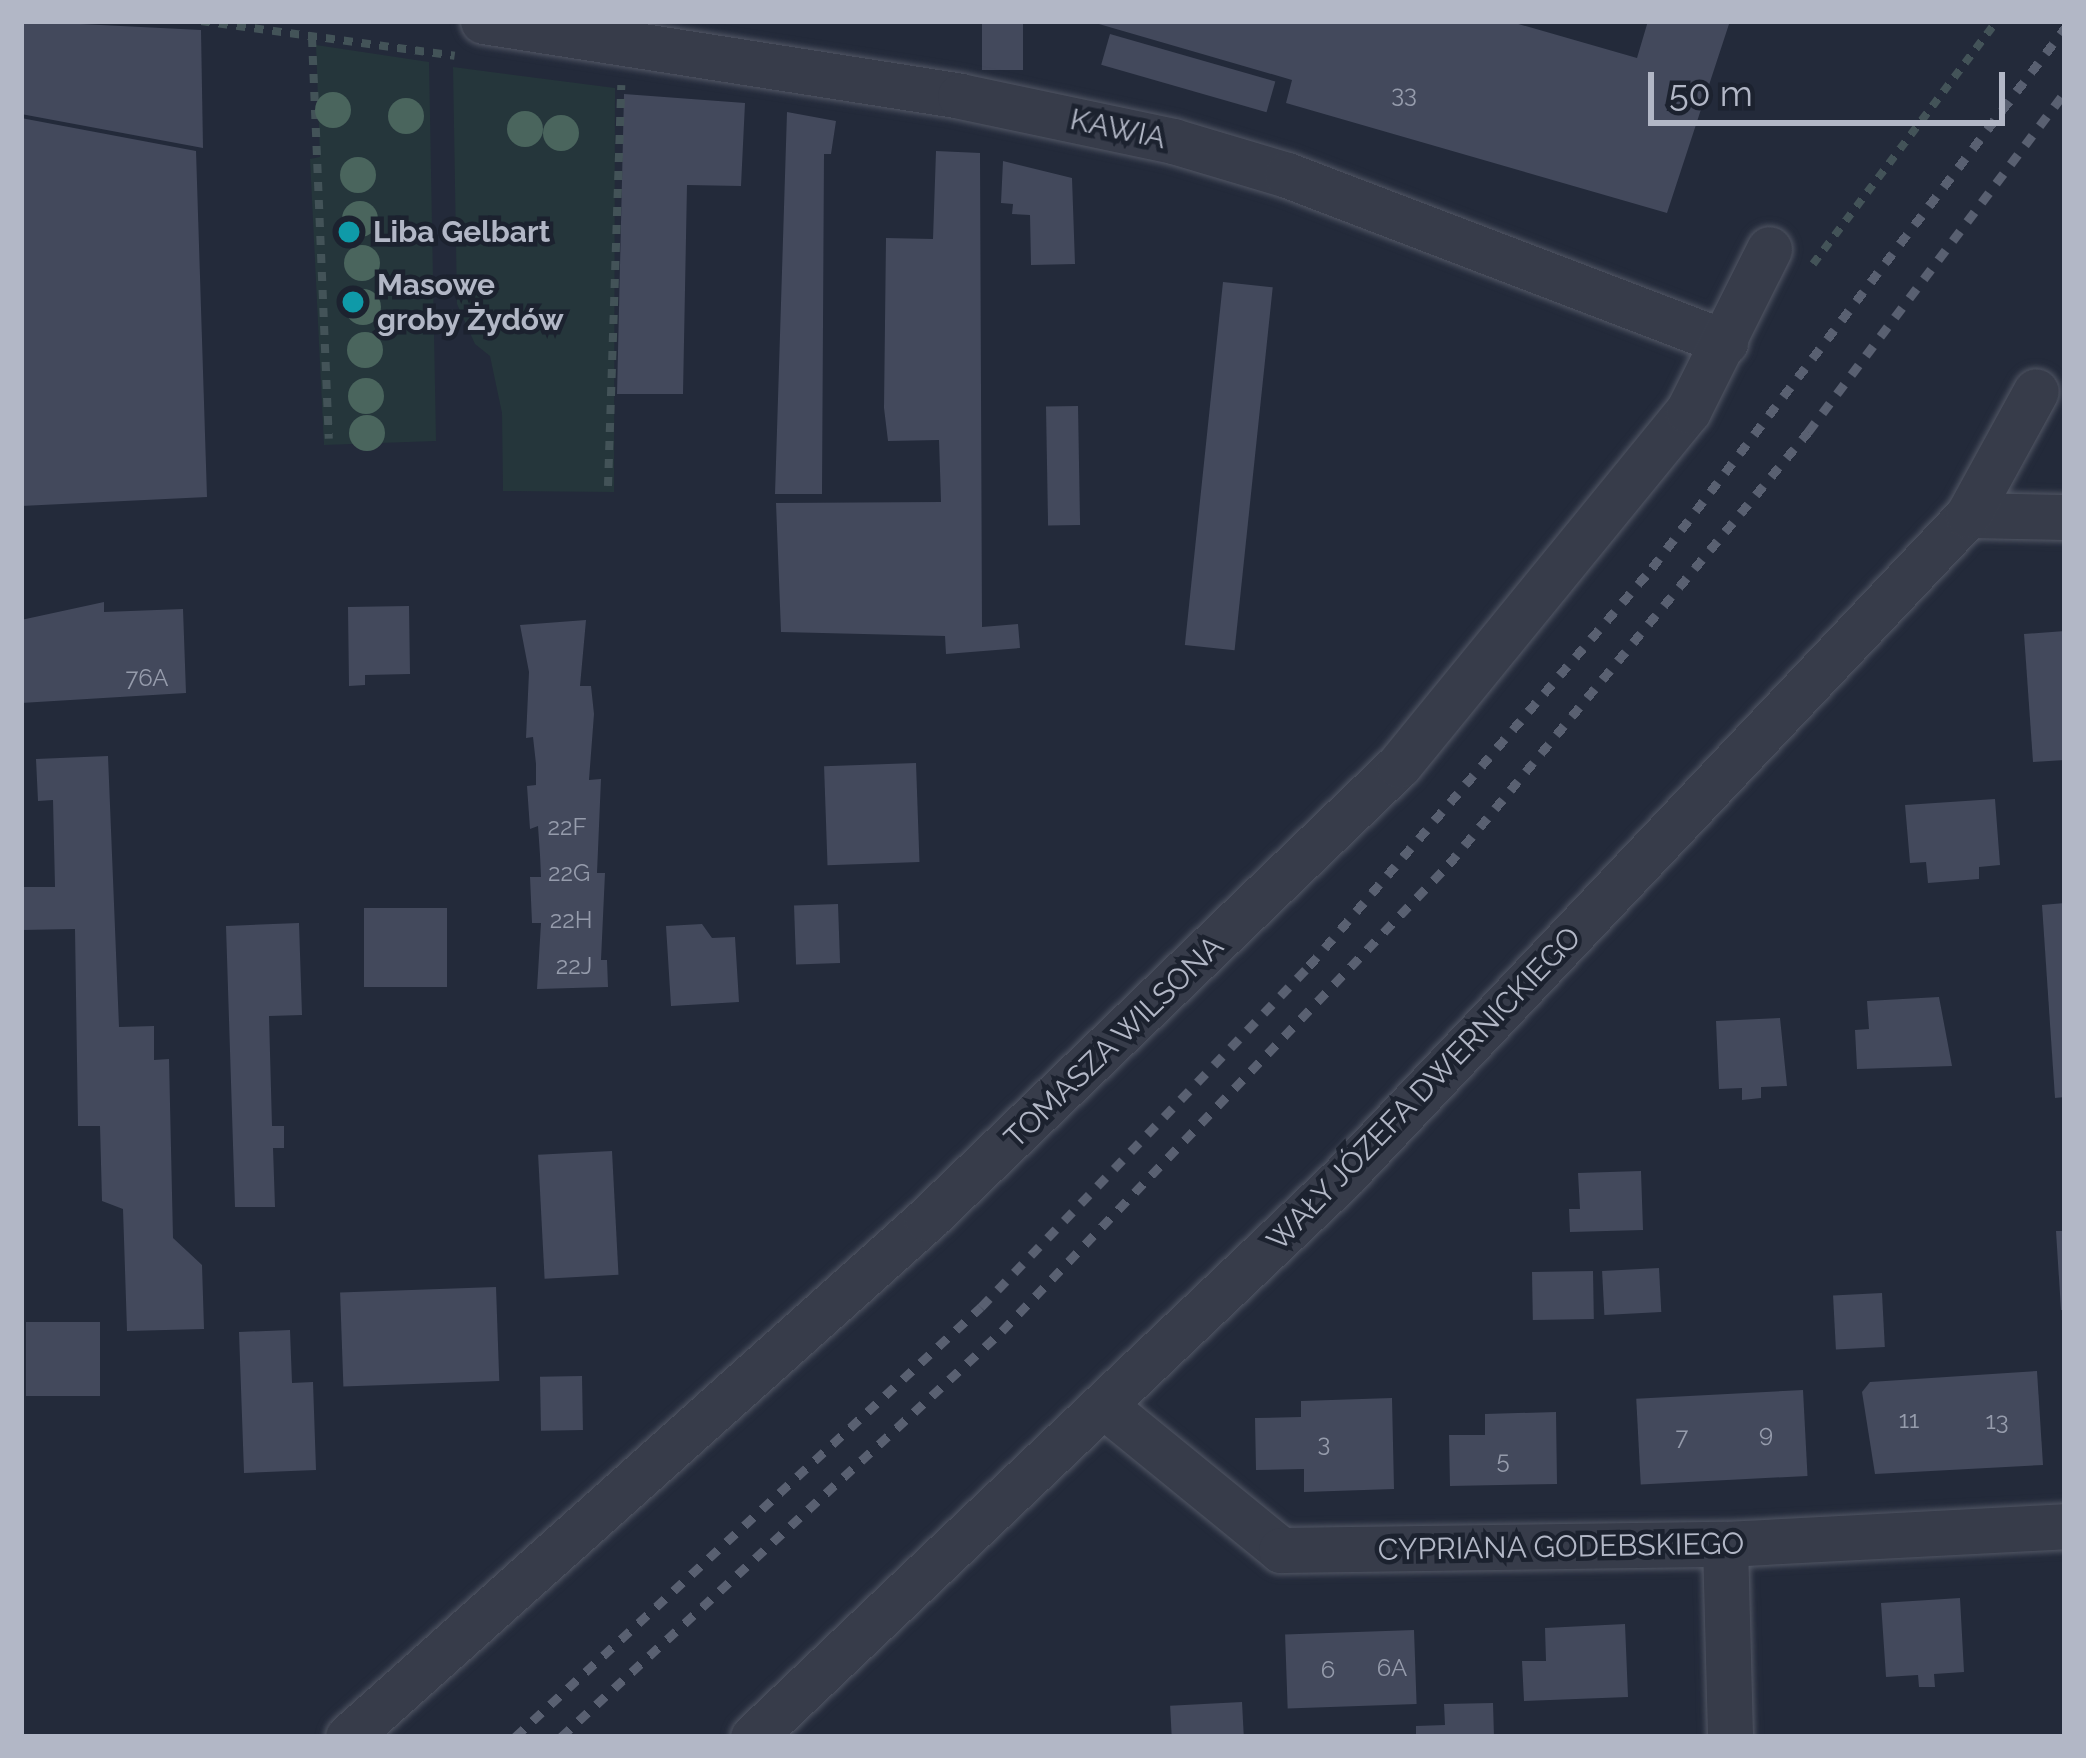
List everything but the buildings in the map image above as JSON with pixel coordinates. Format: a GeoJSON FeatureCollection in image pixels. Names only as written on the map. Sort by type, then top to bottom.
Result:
{"type":"FeatureCollection","features":[{"type":"Feature","properties":{"kind":"street","name":"KAWIA"},"geometry":{"type":"LineString","coordinates":[[483,21],[960,96],[1173,141],[1287,175],[1725,342]]}},
{"type":"Feature","properties":{"kind":"street","name":"TOMASZA WILSONA"},"geometry":{"type":"LineString","coordinates":[[348,1737],[927,1219],[1399,765],[1688,411],[1725,342],[1787,262]]}},
{"type":"Feature","properties":{"kind":"street","name":"WAŁY JÓZEFA DWERNICKIEGO"},"geometry":{"type":"LineString","coordinates":[[753,1737],[1108,1408],[1342,1178],[1968,515],[2036,391]]}},
{"type":"Feature","properties":{"kind":"street"},"geometry":{"type":"LineString","coordinates":[[1968,515],[2065,517]]}},
{"type":"Feature","properties":{"kind":"street","name":"CYPRIANA GODEBSKIEGO"},"geometry":{"type":"LineString","coordinates":[[1108,1408],[1281,1550],[1725,1544],[2065,1526]]}},
{"type":"Feature","properties":{"kind":"street"},"geometry":{"type":"LineString","coordinates":[[1725,1544],[1730,1737]]}},
{"type":"Feature","properties":{"kind":"path"},"geometry":{"type":"LineString","coordinates":[[1787,262],[1997,21]]}},
{"type":"Feature","properties":{"kind":"path"},"geometry":{"type":"LineString","coordinates":[[312,38],[328,439]]}},
{"type":"Feature","properties":{"kind":"path"},"geometry":{"type":"LineString","coordinates":[[608,487],[622,77]]}},
{"type":"Feature","properties":{"kind":"shaded area"},"geometry":{"type":"Polygon","coordinates":[[[316,45],[429,62],[436,441],[324,445],[310,159],[320,157],[316,45]]]}},
{"type":"Feature","properties":{"kind":"shaded area"},"geometry":{"type":"Polygon","coordinates":[[[453,67],[615,88],[614,492],[503,491],[502,413],[490,356],[475,344],[457,304],[453,67]]]}},
{"type":"Feature","properties":{"kind":"railway"},"geometry":{"type":"LineString","coordinates":[[515,1737],[981,1307],[1309,966],[1652,568],[2065,28]]}},
{"type":"Feature","properties":{"kind":"railway"},"geometry":{"type":"LineString","coordinates":[[561,1737],[1002,1331],[1449,864],[1808,432],[2065,92]]}},
{"type":"Feature","properties":{"kind":"place","name":"Liba Gelbart"},"geometry":{"type":"Point","coordinates":[349,232]}},
{"type":"Feature","properties":{"kind":"place","name":"Masowe groby Żydów"},"geometry":{"type":"Point","coordinates":[353,302]}}]}
